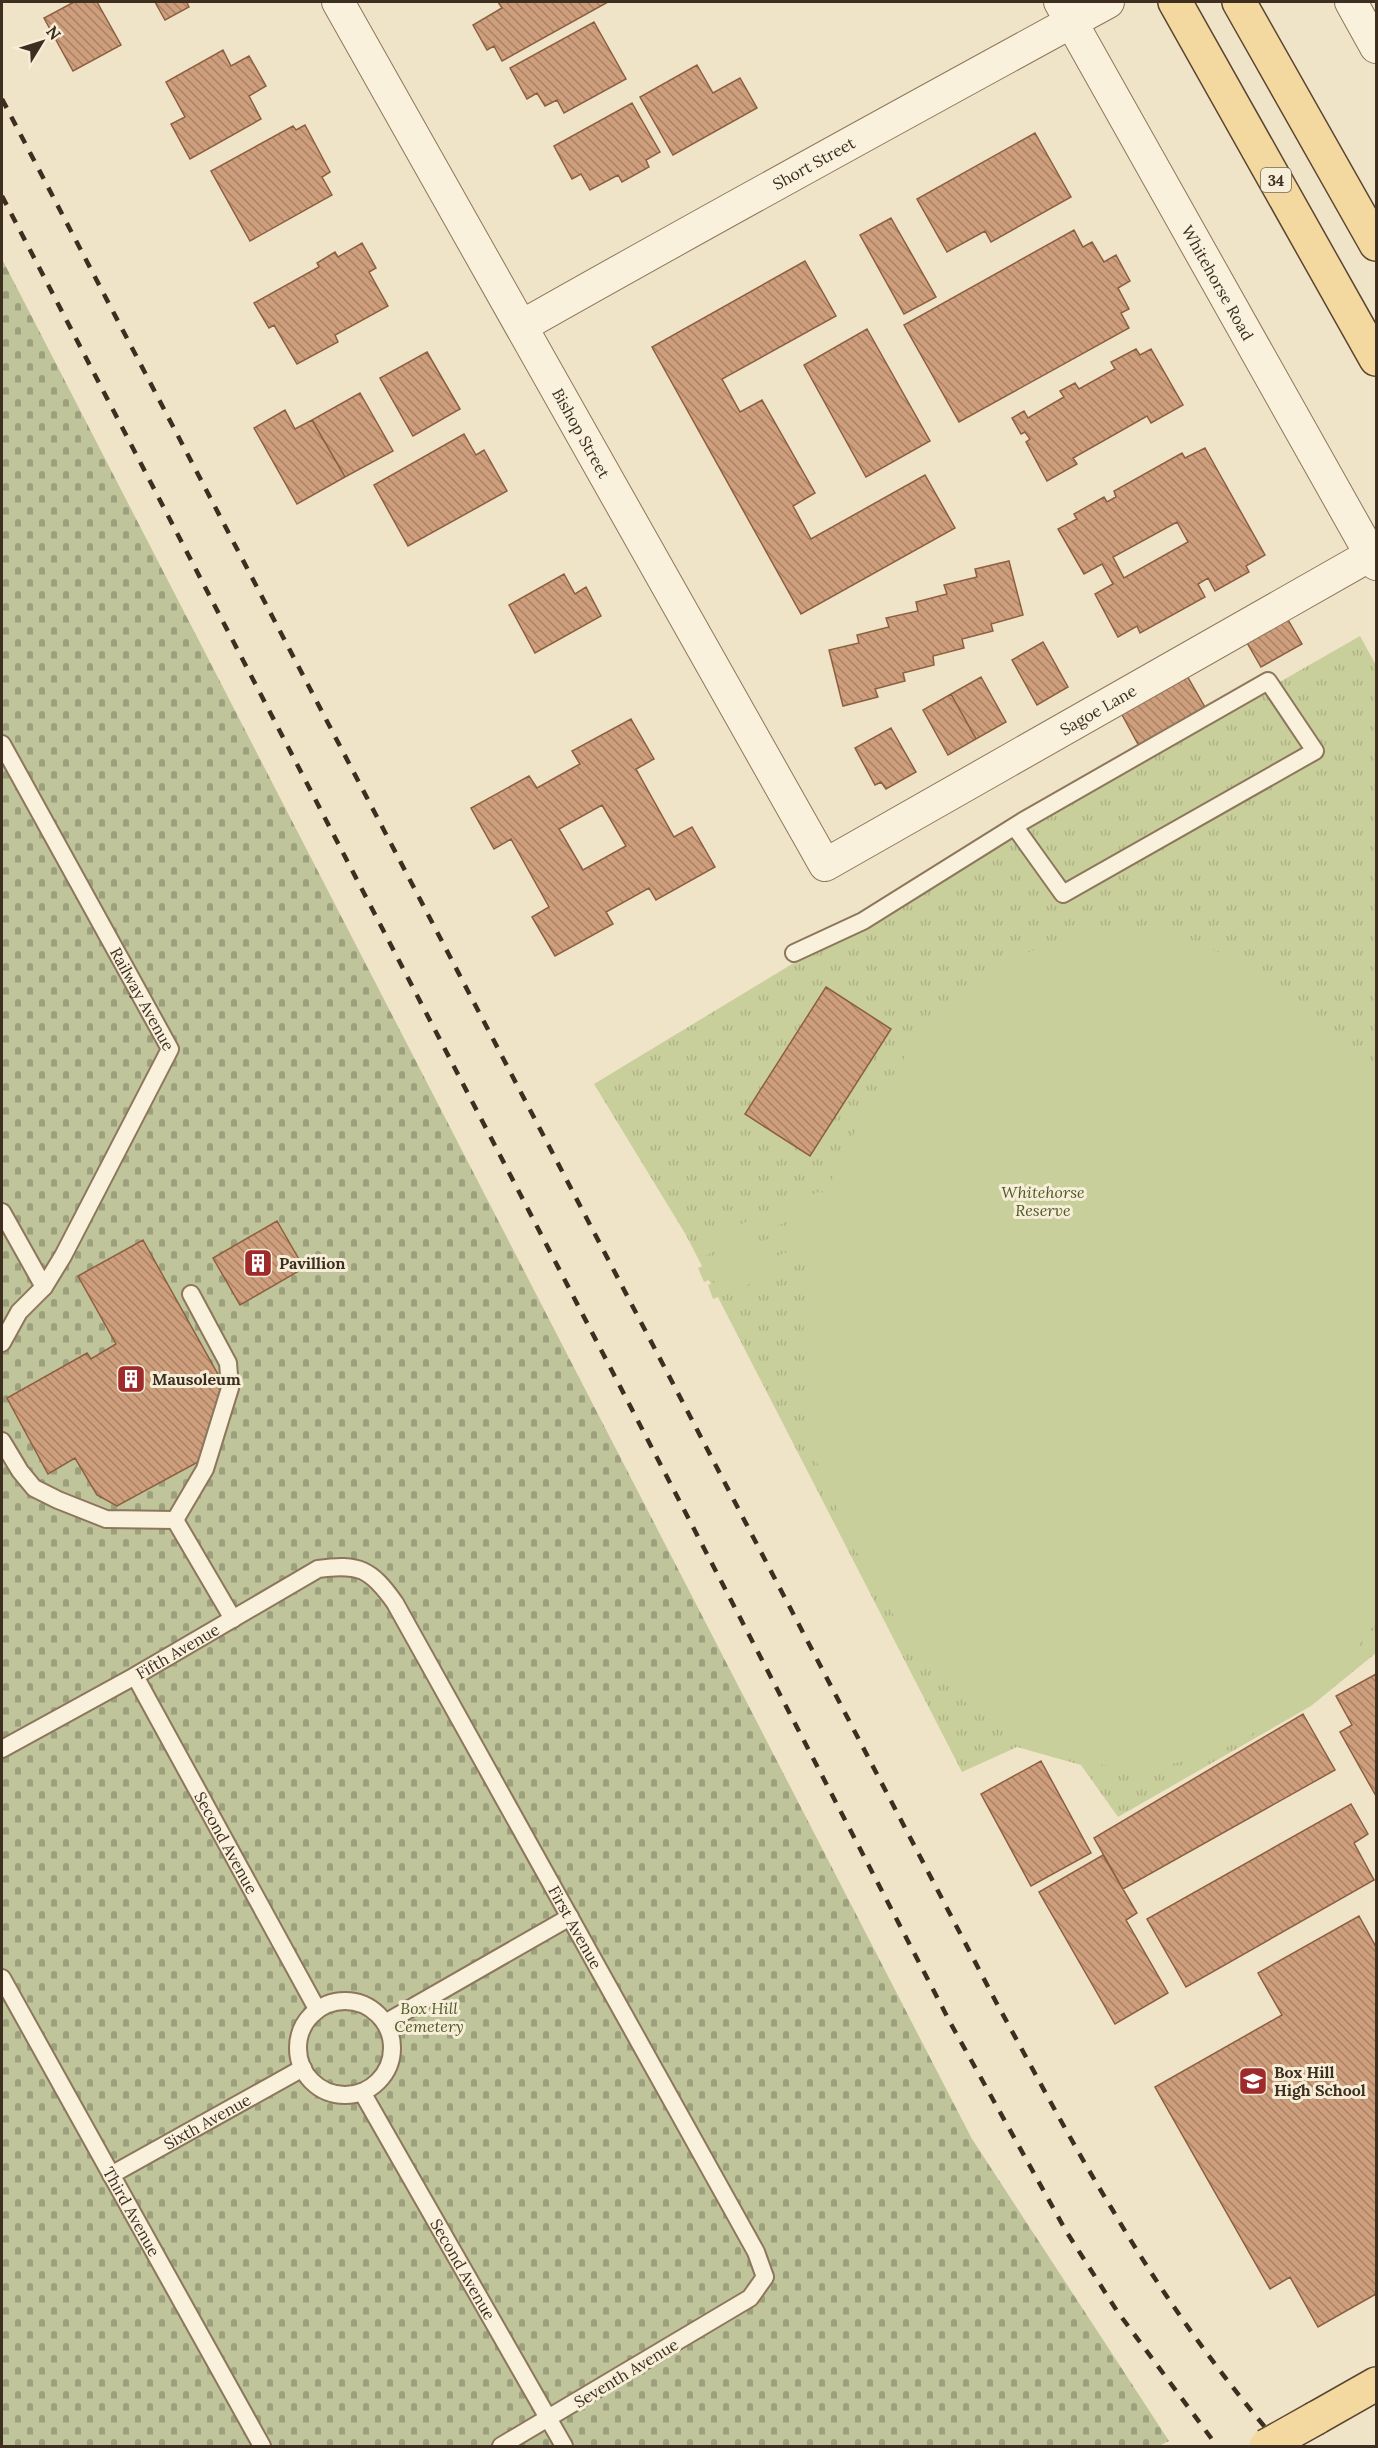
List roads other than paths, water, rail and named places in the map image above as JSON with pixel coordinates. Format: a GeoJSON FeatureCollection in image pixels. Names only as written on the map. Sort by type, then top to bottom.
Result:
{"type":"FeatureCollection","features":[{"type":"Feature","properties":{"kind":"main road","name":"34"},"geometry":{"type":"LineString","coordinates":[[1175,2],[1377,359]]}},
{"type":"Feature","properties":{"kind":"main road"},"geometry":{"type":"LineString","coordinates":[[1239,2],[1377,244]]}},
{"type":"Feature","properties":{"kind":"main road"},"geometry":{"type":"LineString","coordinates":[[1266,2446],[1377,2384]]}},
{"type":"Feature","properties":{"kind":"street","name":"Bishop Street"},"geometry":{"type":"LineString","coordinates":[[338,2],[825,865]]}},
{"type":"Feature","properties":{"kind":"street","name":"Short Street"},"geometry":{"type":"LineString","coordinates":[[522,326],[802,168],[1066,12],[1108,2]]}},
{"type":"Feature","properties":{"kind":"street"},"geometry":{"type":"LineString","coordinates":[[1351,2],[1377,47]]}},
{"type":"Feature","properties":{"kind":"street","name":"Whitehorse Road"},"geometry":{"type":"LineString","coordinates":[[1066,12],[1374,559]]}},
{"type":"Feature","properties":{"kind":"street","name":"Sagoe Lane"},"geometry":{"type":"LineString","coordinates":[[825,865],[1374,559]]}},
{"type":"Feature","properties":{"kind":"lane"},"geometry":{"type":"LineString","coordinates":[[794,953],[862,921],[1015,827],[1268,681],[1315,751],[1063,894],[1015,827]]}},
{"type":"Feature","properties":{"kind":"lane","name":"Railway Avenue"},"geometry":{"type":"LineString","coordinates":[[2,744],[170,1049],[63,1256],[44,1287]]}},
{"type":"Feature","properties":{"kind":"lane"},"geometry":{"type":"LineString","coordinates":[[2,1212],[44,1287],[19,1312],[2,1343]]}},
{"type":"Feature","properties":{"kind":"lane"},"geometry":{"type":"LineString","coordinates":[[175,1520],[205,1469],[230,1388],[228,1363],[191,1294]]}},
{"type":"Feature","properties":{"kind":"lane"},"geometry":{"type":"LineString","coordinates":[[2,1441],[20,1471],[34,1488],[58,1500],[106,1519],[175,1520]]}},
{"type":"Feature","properties":{"kind":"lane"},"geometry":{"type":"LineString","coordinates":[[175,1520],[233,1619]]}},
{"type":"Feature","properties":{"kind":"lane","name":"Fifth Avenue"},"geometry":{"type":"LineString","coordinates":[[2,1749],[135,1676],[318,1569],[340,1566],[358,1568]]}},
{"type":"Feature","properties":{"kind":"lane","name":"First Avenue"},"geometry":{"type":"LineString","coordinates":[[358,1568],[380,1582],[395,1603],[756,2252],[765,2277],[750,2298]]}},
{"type":"Feature","properties":{"kind":"lane","name":"Second Avenue"},"geometry":{"type":"LineString","coordinates":[[135,1676],[317,2009]]}},
{"type":"Feature","properties":{"kind":"lane"},"geometry":{"type":"LineString","coordinates":[[385,2023],[570,1917]]}},
{"type":"Feature","properties":{"kind":"lane","name":"Third Avenue"},"geometry":{"type":"LineString","coordinates":[[2,1977],[262,2446]]}},
{"type":"Feature","properties":{"kind":"lane"},"geometry":{"type":"LineString","coordinates":[[346,2000],[362,2004],[375,2012],[385,2023],[391,2043],[389,2063],[383,2076],[362,2092],[348,2095],[322,2088],[311,2080],[303,2068],[298,2056],[298,2043],[308,2019],[317,2009],[346,2000]]}},
{"type":"Feature","properties":{"kind":"lane","name":"Sixth Avenue"},"geometry":{"type":"LineString","coordinates":[[111,2175],[303,2068]]}},
{"type":"Feature","properties":{"kind":"lane","name":"Second Avenue"},"geometry":{"type":"LineString","coordinates":[[362,2092],[564,2446]]}},
{"type":"Feature","properties":{"kind":"lane","name":"Seventh Avenue"},"geometry":{"type":"LineString","coordinates":[[501,2446],[549,2420],[750,2298]]}},
{"type":"Feature","properties":{"kind":"railway"},"geometry":{"type":"LineString","coordinates":[[2,99],[996,2002],[1082,2158],[1150,2271],[1191,2332],[1281,2446]]}},
{"type":"Feature","properties":{"kind":"railway"},"geometry":{"type":"LineString","coordinates":[[2,196],[951,2024],[1066,2231],[1117,2311],[1217,2446]]}},
{"type":"Feature","properties":{"kind":"place","name":"Pavillion"},"geometry":{"type":"Point","coordinates":[258,1263]}},
{"type":"Feature","properties":{"kind":"place","name":"Mausoleum"},"geometry":{"type":"Point","coordinates":[131,1379]}},
{"type":"Feature","properties":{"kind":"place","name":"Box Hill High School"},"geometry":{"type":"Point","coordinates":[1253,2081]}},
{"type":"Feature","properties":{"kind":"park label","name":"Whitehorse Reserve"},"geometry":{"type":"Point","coordinates":[1043,1201]}},
{"type":"Feature","properties":{"kind":"park label","name":"Box Hill Cemetery"},"geometry":{"type":"Point","coordinates":[429,2017]}}]}
